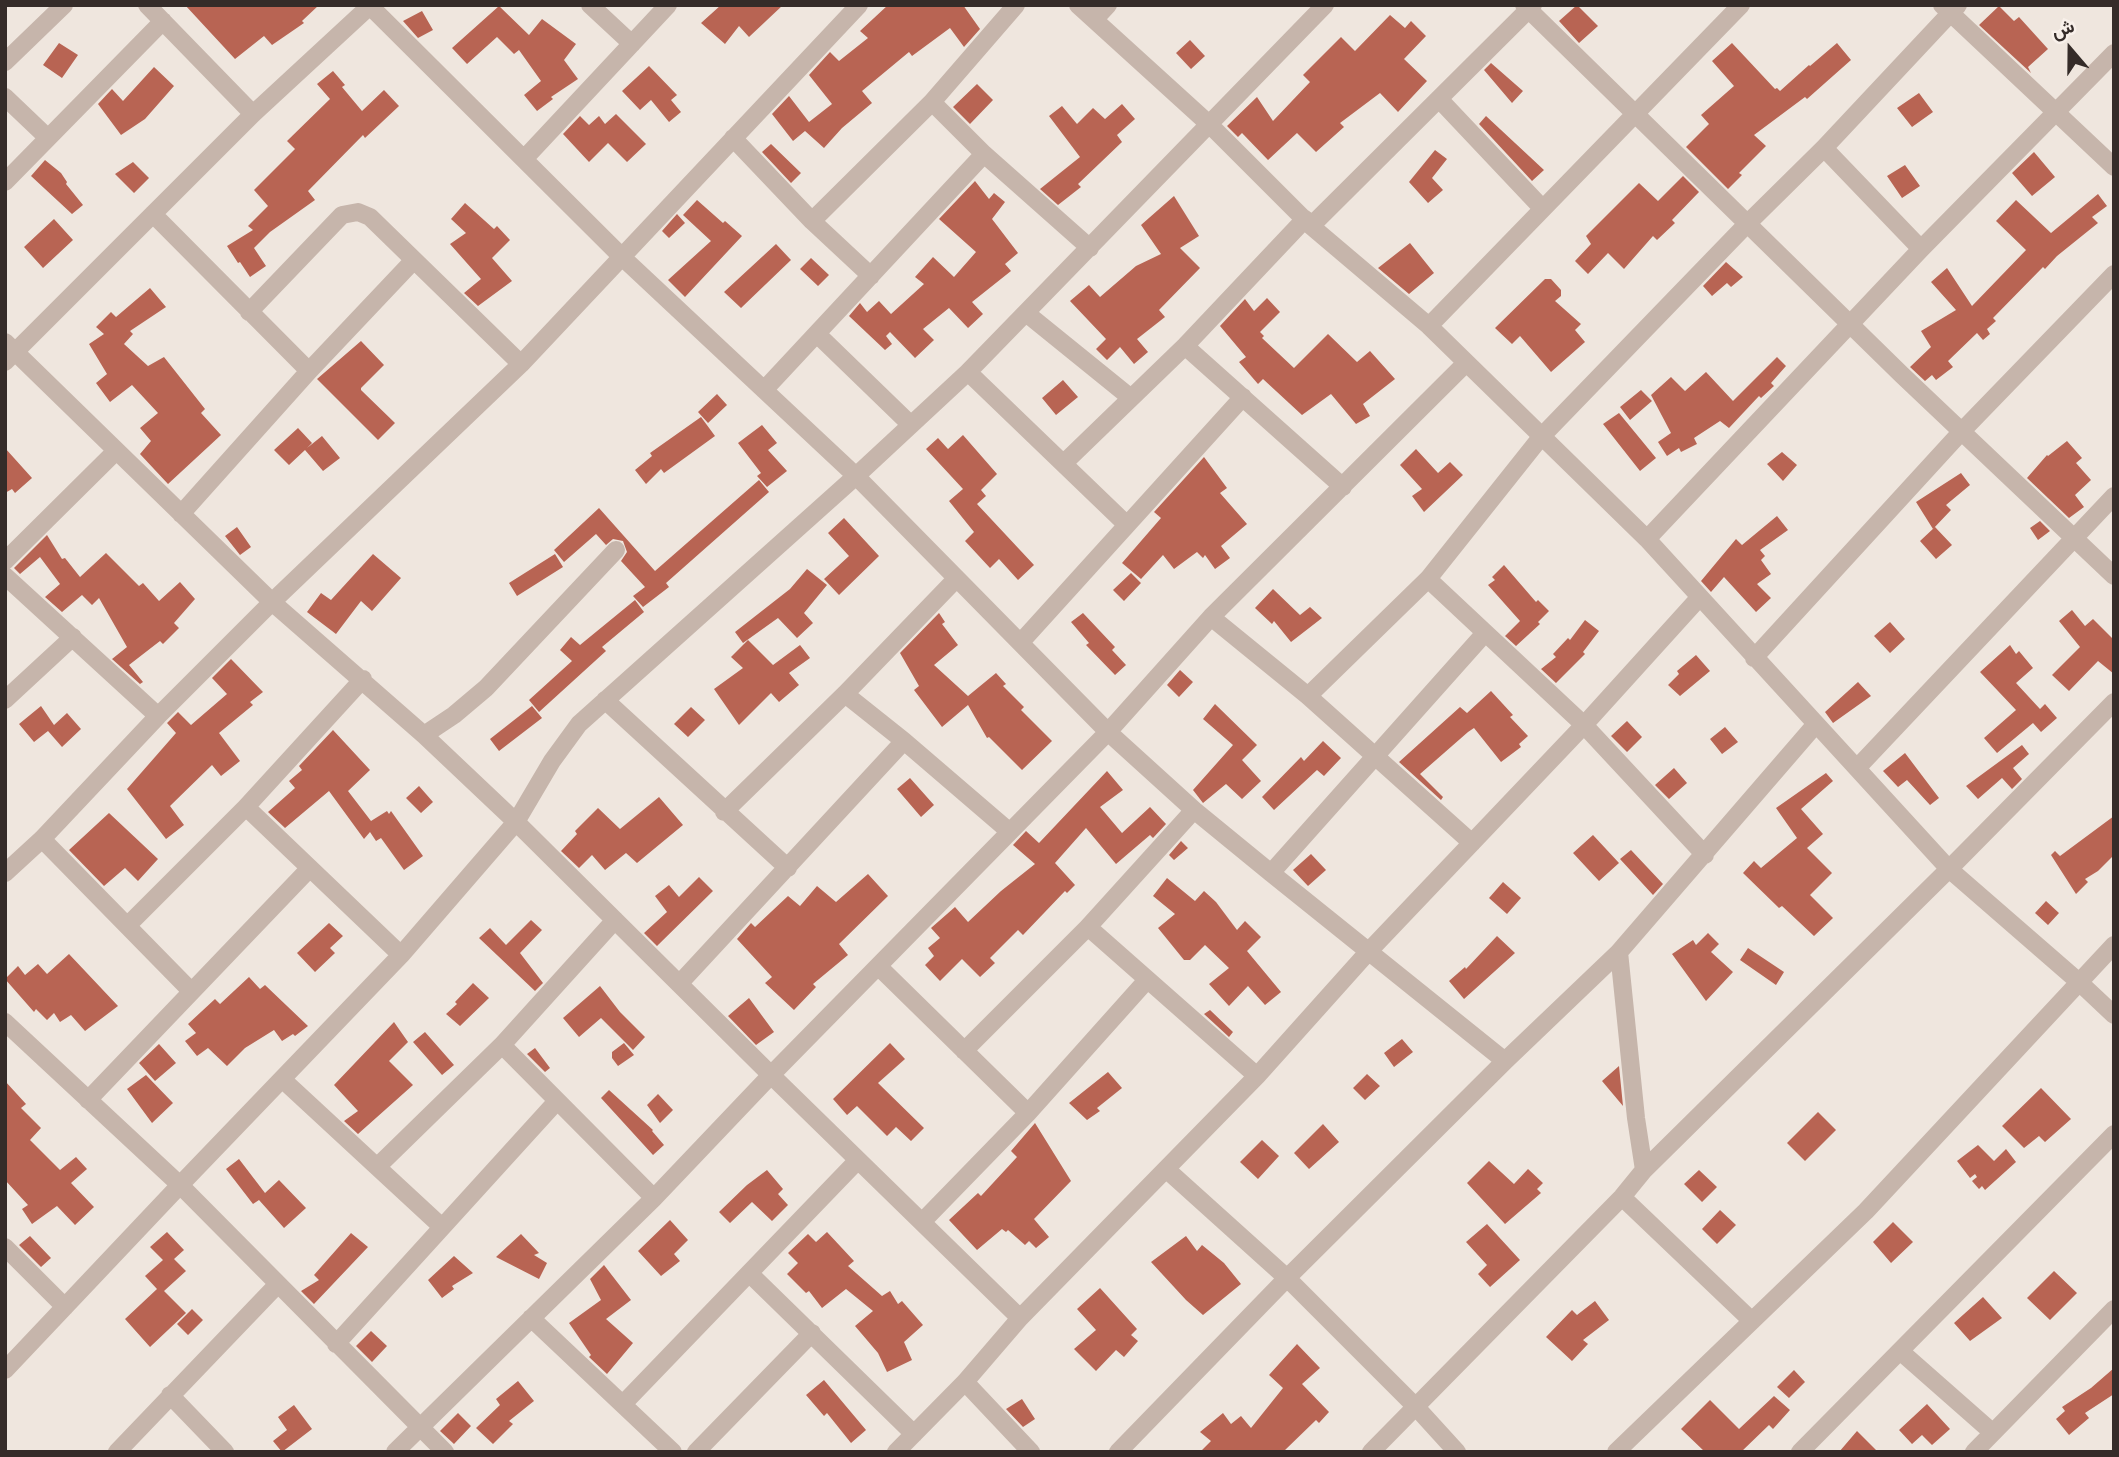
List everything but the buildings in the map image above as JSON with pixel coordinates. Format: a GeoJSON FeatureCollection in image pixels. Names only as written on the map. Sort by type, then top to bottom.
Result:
{"type":"FeatureCollection","features":[{"type":"Feature","properties":{"kind":"street"},"geometry":{"type":"LineString","coordinates":[[5,61],[64,5]]}},
{"type":"Feature","properties":{"kind":"street"},"geometry":{"type":"LineString","coordinates":[[147,5],[253,114]]}},
{"type":"Feature","properties":{"kind":"street"},"geometry":{"type":"LineString","coordinates":[[590,5],[632,44]]}},
{"type":"Feature","properties":{"kind":"street"},"geometry":{"type":"LineString","coordinates":[[524,159],[668,5]]}},
{"type":"Feature","properties":{"kind":"street"},"geometry":{"type":"LineString","coordinates":[[812,221],[932,102],[1016,5]]}},
{"type":"Feature","properties":{"kind":"street"},"geometry":{"type":"LineString","coordinates":[[1078,5],[1210,125],[1308,223],[1429,326],[1647,540],[1949,869],[2114,1015]]}},
{"type":"Feature","properties":{"kind":"street"},"geometry":{"type":"LineString","coordinates":[[1094,19],[1108,5]]}},
{"type":"Feature","properties":{"kind":"street"},"geometry":{"type":"LineString","coordinates":[[5,1370],[401,955],[516,822],[552,761],[579,724],[968,372],[1325,5]]}},
{"type":"Feature","properties":{"kind":"street"},"geometry":{"type":"LineString","coordinates":[[1429,326],[1741,5]]}},
{"type":"Feature","properties":{"kind":"street"},"geometry":{"type":"LineString","coordinates":[[1020,1318],[424,734],[272,602],[9,352],[253,114],[370,6],[621,256],[856,476],[1108,732],[1194,810],[1505,1061]]}},
{"type":"Feature","properties":{"kind":"street"},"geometry":{"type":"LineString","coordinates":[[1064,463],[1308,223],[1440,100],[1529,7],[1747,224],[2114,576]]}},
{"type":"Feature","properties":{"kind":"street"},"geometry":{"type":"LineString","coordinates":[[1308,696],[1428,579],[1541,437],[1824,148],[1950,8],[2114,167]]}},
{"type":"Feature","properties":{"kind":"street"},"geometry":{"type":"LineString","coordinates":[[5,873],[42,839],[158,716],[272,602],[521,364],[733,138],[847,9]]}},
{"type":"Feature","properties":{"kind":"street"},"geometry":{"type":"LineString","coordinates":[[5,182],[163,21]]}},
{"type":"Feature","properties":{"kind":"street"},"geometry":{"type":"LineString","coordinates":[[1647,540],[1921,249],[2114,53]]}},
{"type":"Feature","properties":{"kind":"street"},"geometry":{"type":"LineString","coordinates":[[5,97],[48,138]]}},
{"type":"Feature","properties":{"kind":"street"},"geometry":{"type":"LineString","coordinates":[[1440,100],[1542,208]]}},
{"type":"Feature","properties":{"kind":"street"},"geometry":{"type":"LineString","coordinates":[[932,102],[984,154],[1090,248]]}},
{"type":"Feature","properties":{"kind":"street"},"geometry":{"type":"LineString","coordinates":[[733,138],[812,221],[871,276]]}},
{"type":"Feature","properties":{"kind":"street"},"geometry":{"type":"LineString","coordinates":[[1824,148],[1921,249]]}},
{"type":"Feature","properties":{"kind":"street"},"geometry":{"type":"LineString","coordinates":[[764,390],[984,154]]}},
{"type":"Feature","properties":{"kind":"street"},"geometry":{"type":"LineString","coordinates":[[248,312],[342,215],[358,212],[370,218],[521,364]]}},
{"type":"Feature","properties":{"kind":"street"},"geometry":{"type":"LineString","coordinates":[[153,214],[309,371]]}},
{"type":"Feature","properties":{"kind":"street"},"geometry":{"type":"LineString","coordinates":[[181,514],[309,371],[414,260]]}},
{"type":"Feature","properties":{"kind":"street"},"geometry":{"type":"LineString","coordinates":[[1754,658],[1962,431],[2114,274]]}},
{"type":"Feature","properties":{"kind":"street"},"geometry":{"type":"LineString","coordinates":[[1026,313],[1130,398]]}},
{"type":"Feature","properties":{"kind":"street"},"geometry":{"type":"LineString","coordinates":[[817,334],[911,425]]}},
{"type":"Feature","properties":{"kind":"street"},"geometry":{"type":"LineString","coordinates":[[1185,346],[1343,487]]}},
{"type":"Feature","properties":{"kind":"street"},"geometry":{"type":"LineString","coordinates":[[395,1452],[654,1198],[1108,732],[1211,617],[1465,364]]}},
{"type":"Feature","properties":{"kind":"street"},"geometry":{"type":"LineString","coordinates":[[968,372],[1127,525]]}},
{"type":"Feature","properties":{"kind":"street"},"geometry":{"type":"LineString","coordinates":[[1021,642],[1243,397]]}},
{"type":"Feature","properties":{"kind":"street"},"geometry":{"type":"LineString","coordinates":[[5,561],[116,451]]}},
{"type":"Feature","properties":{"kind":"street"},"geometry":{"type":"LineString","coordinates":[[1858,767],[2114,496]]}},
{"type":"Feature","properties":{"kind":"street"},"geometry":{"type":"LineString","coordinates":[[424,734],[454,715],[486,688],[616,550]]}},
{"type":"Feature","properties":{"kind":"street"},"geometry":{"type":"LineString","coordinates":[[5,576],[158,716]]}},
{"type":"Feature","properties":{"kind":"street"},"geometry":{"type":"LineString","coordinates":[[724,812],[845,694],[956,579]]}},
{"type":"Feature","properties":{"kind":"street"},"geometry":{"type":"LineString","coordinates":[[1428,579],[1584,725],[1705,855]]}},
{"type":"Feature","properties":{"kind":"street"},"geometry":{"type":"LineString","coordinates":[[897,1452],[965,1382],[1020,1318],[1257,1076],[1369,951],[1584,725],[1699,598]]}},
{"type":"Feature","properties":{"kind":"street"},"geometry":{"type":"LineString","coordinates":[[1211,617],[1308,696],[1472,843]]}},
{"type":"Feature","properties":{"kind":"street"},"geometry":{"type":"LineString","coordinates":[[1271,873],[1485,633]]}},
{"type":"Feature","properties":{"kind":"street"},"geometry":{"type":"LineString","coordinates":[[5,700],[72,637]]}},
{"type":"Feature","properties":{"kind":"street"},"geometry":{"type":"LineString","coordinates":[[128,925],[246,807],[363,680]]}},
{"type":"Feature","properties":{"kind":"street"},"geometry":{"type":"LineString","coordinates":[[845,694],[1010,832]]}},
{"type":"Feature","properties":{"kind":"street"},"geometry":{"type":"LineString","coordinates":[[605,700],[788,868]]}},
{"type":"Feature","properties":{"kind":"street"},"geometry":{"type":"LineString","coordinates":[[1371,1452],[1622,1197],[1644,1170],[2114,702]]}},
{"type":"Feature","properties":{"kind":"street"},"geometry":{"type":"LineString","coordinates":[[1118,1452],[1287,1278],[1619,952],[1815,724]]}},
{"type":"Feature","properties":{"kind":"street"},"geometry":{"type":"LineString","coordinates":[[679,984],[904,741]]}},
{"type":"Feature","properties":{"kind":"street"},"geometry":{"type":"LineString","coordinates":[[246,807],[401,955]]}},
{"type":"Feature","properties":{"kind":"street"},"geometry":{"type":"LineString","coordinates":[[964,1051],[1088,927],[1194,810]]}},
{"type":"Feature","properties":{"kind":"street"},"geometry":{"type":"LineString","coordinates":[[42,839],[191,991]]}},
{"type":"Feature","properties":{"kind":"street"},"geometry":{"type":"LineString","coordinates":[[88,1100],[310,868]]}},
{"type":"Feature","properties":{"kind":"street"},"geometry":{"type":"LineString","coordinates":[[378,1166],[502,1045],[615,920]]}},
{"type":"Feature","properties":{"kind":"street"},"geometry":{"type":"LineString","coordinates":[[1088,927],[1257,1076]]}},
{"type":"Feature","properties":{"kind":"street"},"geometry":{"type":"LineString","coordinates":[[1616,1452],[1867,1211],[2114,945]]}},
{"type":"Feature","properties":{"kind":"street"},"geometry":{"type":"LineString","coordinates":[[1619,952],[1644,1170]]}},
{"type":"Feature","properties":{"kind":"street"},"geometry":{"type":"LineString","coordinates":[[878,966],[1028,1113]]}},
{"type":"Feature","properties":{"kind":"street"},"geometry":{"type":"LineString","coordinates":[[922,1222],[1028,1113],[1147,980]]}},
{"type":"Feature","properties":{"kind":"street"},"geometry":{"type":"LineString","coordinates":[[5,1049],[12,1029],[180,1185],[445,1452]]}},
{"type":"Feature","properties":{"kind":"street"},"geometry":{"type":"LineString","coordinates":[[502,1045],[654,1198]]}},
{"type":"Feature","properties":{"kind":"street"},"geometry":{"type":"LineString","coordinates":[[282,1079],[442,1227]]}},
{"type":"Feature","properties":{"kind":"street"},"geometry":{"type":"LineString","coordinates":[[336,1344],[556,1101]]}},
{"type":"Feature","properties":{"kind":"street"},"geometry":{"type":"LineString","coordinates":[[1800,1452],[2114,1134]]}},
{"type":"Feature","properties":{"kind":"street"},"geometry":{"type":"LineString","coordinates":[[623,1404],[858,1160]]}},
{"type":"Feature","properties":{"kind":"street"},"geometry":{"type":"LineString","coordinates":[[1166,1169],[1287,1278],[1416,1406],[1457,1452]]}},
{"type":"Feature","properties":{"kind":"street"},"geometry":{"type":"LineString","coordinates":[[1622,1197],[1752,1321]]}},
{"type":"Feature","properties":{"kind":"street"},"geometry":{"type":"LineString","coordinates":[[5,1247],[65,1307]]}},
{"type":"Feature","properties":{"kind":"street"},"geometry":{"type":"LineString","coordinates":[[749,1273],[914,1434]]}},
{"type":"Feature","properties":{"kind":"street"},"geometry":{"type":"LineString","coordinates":[[117,1452],[278,1284]]}},
{"type":"Feature","properties":{"kind":"street"},"geometry":{"type":"LineString","coordinates":[[1974,1452],[2114,1309]]}},
{"type":"Feature","properties":{"kind":"street"},"geometry":{"type":"LineString","coordinates":[[531,1318],[673,1452]]}},
{"type":"Feature","properties":{"kind":"street"},"geometry":{"type":"LineString","coordinates":[[696,1452],[812,1333]]}},
{"type":"Feature","properties":{"kind":"street"},"geometry":{"type":"LineString","coordinates":[[1900,1351],[1992,1432]]}},
{"type":"Feature","properties":{"kind":"street"},"geometry":{"type":"LineString","coordinates":[[965,1382],[1031,1452]]}},
{"type":"Feature","properties":{"kind":"street"},"geometry":{"type":"LineString","coordinates":[[170,1395],[225,1452]]}}]}
